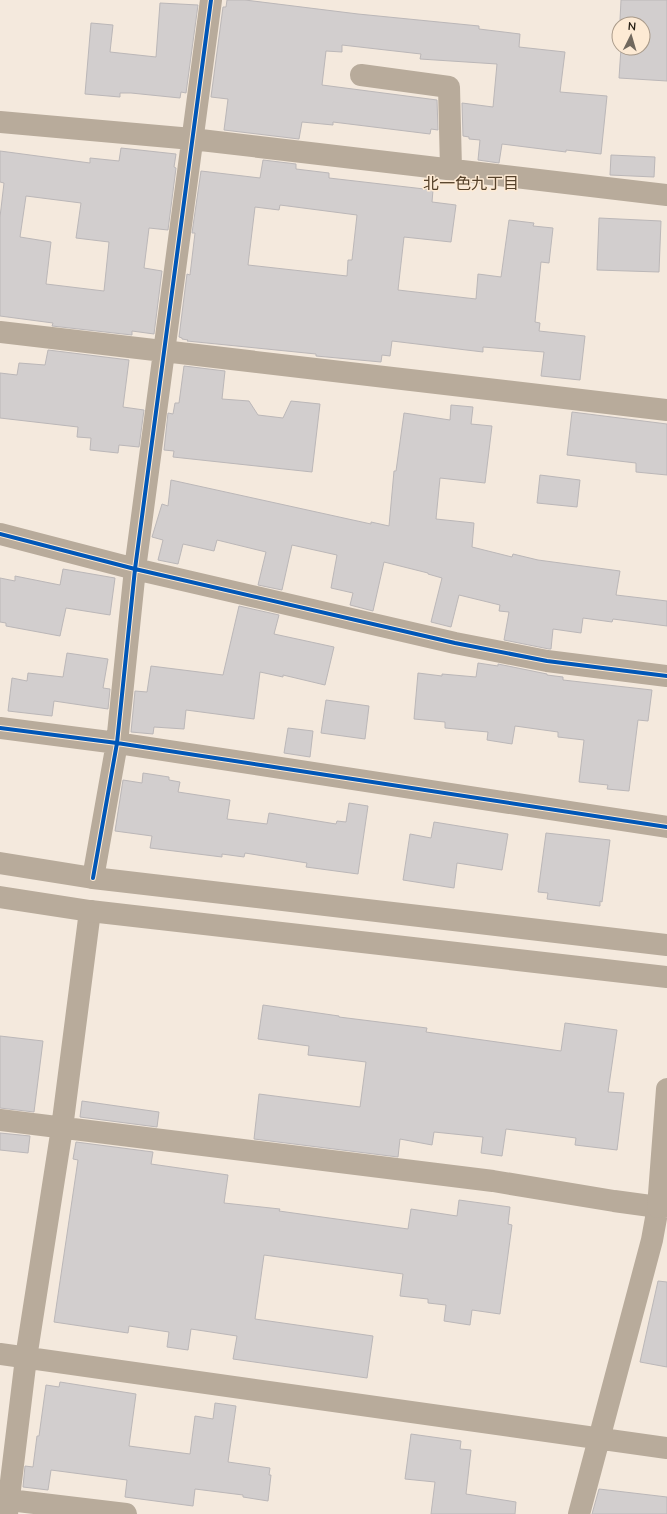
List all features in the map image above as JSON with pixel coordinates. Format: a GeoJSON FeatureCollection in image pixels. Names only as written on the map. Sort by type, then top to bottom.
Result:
{"type":"FeatureCollection","features":[{"type":"Feature","properties":{"kind":"street"},"geometry":{"type":"LineString","coordinates":[[93,878],[117,743],[135,569],[211,0]]}},
{"type":"Feature","properties":{"kind":"street"},"geometry":{"type":"LineString","coordinates":[[361,75],[449,87],[451,169]]}},
{"type":"Feature","properties":{"kind":"street"},"geometry":{"type":"LineString","coordinates":[[0,122],[192,139],[667,195]]}},
{"type":"Feature","properties":{"kind":"street"},"geometry":{"type":"LineString","coordinates":[[0,332],[667,410]]}},
{"type":"Feature","properties":{"kind":"street"},"geometry":{"type":"LineString","coordinates":[[0,534],[135,569],[455,643],[547,661],[667,676]]}},
{"type":"Feature","properties":{"kind":"street"},"geometry":{"type":"LineString","coordinates":[[0,728],[117,743],[667,827]]}},
{"type":"Feature","properties":{"kind":"street"},"geometry":{"type":"LineString","coordinates":[[0,863],[93,878],[667,945]]}},
{"type":"Feature","properties":{"kind":"street"},"geometry":{"type":"LineString","coordinates":[[0,897],[90,912],[667,977]]}},
{"type":"Feature","properties":{"kind":"street"},"geometry":{"type":"LineString","coordinates":[[90,912],[62,1128],[26,1358],[8,1507],[126,1514]]}},
{"type":"Feature","properties":{"kind":"street"},"geometry":{"type":"LineString","coordinates":[[579,1514],[662,1207],[667,1089]]}},
{"type":"Feature","properties":{"kind":"street"},"geometry":{"type":"LineString","coordinates":[[0,1120],[493,1181],[614,1201],[662,1207]]}},
{"type":"Feature","properties":{"kind":"street"},"geometry":{"type":"LineString","coordinates":[[0,1354],[411,1413],[600,1437],[667,1448]]}},
{"type":"Feature","properties":{"kind":"building"},"geometry":{"type":"Polygon","coordinates":[[[227,0],[245,0],[358,14],[479,26],[479,29],[520,34],[519,47],[565,52],[560,92],[607,96],[601,154],[566,150],[566,152],[502,144],[499,163],[478,160],[480,140],[469,139],[469,137],[463,136],[462,103],[493,107],[497,64],[420,59],[421,54],[342,45],[342,52],[326,51],[322,85],[437,100],[438,130],[431,129],[430,134],[333,122],[333,125],[302,122],[299,139],[224,130],[228,99],[211,97],[223,7],[226,7],[227,0]]]}},
{"type":"Feature","properties":{"kind":"building"},"geometry":{"type":"Polygon","coordinates":[[[621,0],[667,0],[667,81],[619,78],[620,56],[651,56],[651,16],[620,16],[621,0]]]}},
{"type":"Feature","properties":{"kind":"building"},"geometry":{"type":"Polygon","coordinates":[[[160,3],[198,5],[186,93],[181,92],[180,98],[131,93],[120,93],[120,97],[85,94],[91,23],[113,25],[110,52],[156,57],[160,3]]]}},
{"type":"Feature","properties":{"kind":"building"},"geometry":{"type":"Polygon","coordinates":[[[121,148],[176,154],[174,167],[176,168],[168,230],[149,228],[144,268],[162,271],[154,334],[132,331],[132,335],[52,326],[53,323],[0,316],[0,217],[4,183],[0,182],[0,151],[90,163],[90,158],[119,161],[121,148]],[[26,196],[20,237],[51,242],[46,284],[104,291],[109,242],[76,238],[81,203],[26,196]]]}},
{"type":"Feature","properties":{"kind":"building"},"geometry":{"type":"Polygon","coordinates":[[[611,155],[655,157],[654,177],[610,175],[611,155]]]}},
{"type":"Feature","properties":{"kind":"building"},"geometry":{"type":"Polygon","coordinates":[[[263,160],[296,164],[296,169],[329,173],[329,178],[433,190],[432,202],[456,205],[451,242],[404,237],[398,290],[476,299],[478,274],[501,277],[509,220],[534,223],[533,226],[553,228],[549,263],[541,262],[535,322],[540,323],[539,331],[585,336],[580,380],[541,376],[544,352],[483,347],[483,352],[392,341],[390,356],[382,355],[381,362],[316,356],[316,354],[187,341],[188,340],[182,339],[179,337],[187,274],[190,275],[195,233],[192,233],[201,171],[260,178],[263,160]],[[280,205],[279,210],[255,207],[248,265],[347,276],[348,260],[352,260],[357,215],[280,205]]]}},
{"type":"Feature","properties":{"kind":"building"},"geometry":{"type":"Polygon","coordinates":[[[599,218],[661,221],[659,272],[597,270],[599,218]]]}},
{"type":"Feature","properties":{"kind":"building"},"geometry":{"type":"Polygon","coordinates":[[[48,350],[129,360],[123,407],[144,410],[139,447],[119,445],[118,453],[90,450],[91,438],[77,437],[78,427],[0,418],[0,373],[17,375],[19,363],[45,365],[48,350]]]}},
{"type":"Feature","properties":{"kind":"building"},"geometry":{"type":"Polygon","coordinates":[[[184,366],[225,371],[222,399],[249,401],[258,415],[283,418],[291,401],[320,404],[312,472],[173,457],[174,451],[164,450],[168,413],[173,414],[175,403],[179,403],[184,366]]]}},
{"type":"Feature","properties":{"kind":"building"},"geometry":{"type":"Polygon","coordinates":[[[451,405],[473,407],[471,424],[492,426],[485,483],[440,478],[436,519],[474,523],[472,547],[512,557],[513,554],[538,560],[620,571],[616,595],[667,601],[667,626],[613,619],[612,622],[583,618],[581,633],[553,629],[551,649],[549,649],[504,640],[509,612],[499,611],[500,605],[459,595],[451,627],[431,622],[442,578],[384,562],[373,611],[350,605],[353,593],[331,588],[337,555],[292,545],[282,590],[258,585],[266,552],[217,540],[214,551],[183,544],[178,564],[158,560],[163,540],[152,537],[162,504],[168,506],[171,480],[371,524],[371,522],[389,526],[394,471],[396,471],[404,413],[450,420],[451,405]]]}},
{"type":"Feature","properties":{"kind":"building"},"geometry":{"type":"Polygon","coordinates":[[[572,412],[667,424],[667,475],[636,472],[636,463],[567,455],[572,412]]]}},
{"type":"Feature","properties":{"kind":"building"},"geometry":{"type":"Polygon","coordinates":[[[540,475],[580,480],[577,507],[537,503],[540,475]]]}},
{"type":"Feature","properties":{"kind":"building"},"geometry":{"type":"Polygon","coordinates":[[[63,569],[115,578],[110,615],[66,608],[60,636],[6,626],[6,623],[0,622],[0,578],[15,581],[15,576],[60,585],[63,569]]]}},
{"type":"Feature","properties":{"kind":"building"},"geometry":{"type":"Polygon","coordinates":[[[239,606],[279,615],[274,634],[334,647],[325,685],[283,675],[283,677],[260,672],[254,719],[186,710],[184,729],[154,727],[153,734],[131,732],[135,691],[147,692],[151,666],[223,675],[239,606]]]}},
{"type":"Feature","properties":{"kind":"building"},"geometry":{"type":"Polygon","coordinates":[[[67,653],[108,659],[103,688],[110,689],[108,709],[54,701],[52,716],[8,711],[12,678],[27,681],[28,673],[63,677],[67,653]]]}},
{"type":"Feature","properties":{"kind":"building"},"geometry":{"type":"Polygon","coordinates":[[[478,663],[498,666],[498,664],[563,677],[563,680],[652,690],[648,721],[638,720],[629,791],[607,789],[608,785],[579,782],[584,740],[558,737],[558,732],[515,726],[512,744],[487,740],[488,732],[445,728],[445,722],[414,719],[418,673],[442,676],[442,674],[476,677],[478,663]]]}},
{"type":"Feature","properties":{"kind":"building"},"geometry":{"type":"Polygon","coordinates":[[[326,700],[369,706],[365,739],[321,733],[326,700]]]}},
{"type":"Feature","properties":{"kind":"building"},"geometry":{"type":"Polygon","coordinates":[[[288,728],[313,731],[310,757],[284,753],[288,728]]]}},
{"type":"Feature","properties":{"kind":"building"},"geometry":{"type":"Polygon","coordinates":[[[143,773],[169,777],[169,780],[180,782],[178,792],[230,800],[227,819],[267,824],[269,813],[336,824],[337,821],[346,822],[349,803],[368,806],[358,874],[306,867],[307,863],[245,853],[244,857],[222,854],[222,857],[150,848],[152,836],[115,831],[123,780],[142,783],[143,773]]]}},
{"type":"Feature","properties":{"kind":"building"},"geometry":{"type":"Polygon","coordinates":[[[434,822],[508,834],[502,870],[457,863],[454,888],[403,880],[410,834],[431,838],[434,822]]]}},
{"type":"Feature","properties":{"kind":"building"},"geometry":{"type":"Polygon","coordinates":[[[546,833],[610,840],[602,902],[600,901],[600,906],[547,899],[548,893],[538,892],[546,833]]]}},
{"type":"Feature","properties":{"kind":"building"},"geometry":{"type":"Polygon","coordinates":[[[263,1005],[339,1017],[427,1028],[426,1032],[561,1051],[565,1023],[617,1030],[608,1092],[624,1093],[617,1150],[575,1145],[576,1138],[506,1129],[502,1156],[481,1153],[483,1137],[434,1132],[432,1145],[400,1139],[398,1157],[254,1139],[259,1094],[360,1107],[366,1062],[308,1055],[309,1046],[258,1039],[263,1005]]]}},
{"type":"Feature","properties":{"kind":"building"},"geometry":{"type":"Polygon","coordinates":[[[0,1036],[43,1041],[34,1112],[0,1108],[0,1036]]]}},
{"type":"Feature","properties":{"kind":"building"},"geometry":{"type":"Polygon","coordinates":[[[82,1101],[159,1112],[157,1127],[80,1117],[82,1101]]]}},
{"type":"Feature","properties":{"kind":"building"},"geometry":{"type":"Polygon","coordinates":[[[0,1133],[30,1136],[28,1153],[0,1150],[0,1133]]]}},
{"type":"Feature","properties":{"kind":"building"},"geometry":{"type":"Polygon","coordinates":[[[76,1142],[153,1152],[151,1164],[228,1175],[224,1203],[280,1209],[279,1211],[408,1229],[411,1209],[457,1216],[459,1200],[510,1207],[508,1224],[512,1225],[500,1314],[472,1310],[470,1325],[444,1321],[446,1305],[428,1303],[428,1299],[400,1296],[403,1274],[264,1255],[255,1319],[373,1336],[367,1378],[233,1359],[237,1336],[191,1329],[188,1350],[167,1347],[169,1332],[129,1326],[128,1333],[54,1322],[78,1160],[73,1159],[76,1142]]]}},
{"type":"Feature","properties":{"kind":"building"},"geometry":{"type":"Polygon","coordinates":[[[658,1281],[667,1282],[667,1367],[640,1362],[658,1281]]]}},
{"type":"Feature","properties":{"kind":"building"},"geometry":{"type":"Polygon","coordinates":[[[60,1382],[136,1394],[129,1446],[190,1454],[195,1416],[213,1419],[215,1403],[236,1406],[228,1462],[270,1468],[269,1475],[271,1475],[268,1501],[243,1497],[243,1495],[195,1489],[193,1506],[125,1497],[127,1480],[51,1470],[48,1490],[23,1487],[25,1466],[33,1467],[46,1385],[59,1387],[60,1382]]]}},
{"type":"Feature","properties":{"kind":"building"},"geometry":{"type":"Polygon","coordinates":[[[411,1434],[461,1441],[460,1449],[471,1450],[466,1494],[516,1502],[515,1514],[431,1514],[435,1482],[405,1479],[411,1434]]]}},
{"type":"Feature","properties":{"kind":"building"},"geometry":{"type":"Polygon","coordinates":[[[599,1489],[667,1497],[667,1514],[592,1514],[599,1489]]]}},
{"type":"Feature","properties":{"kind":"cycle path"},"geometry":{"type":"LineString","coordinates":[[93,878],[117,743],[135,569],[211,0]]}},
{"type":"Feature","properties":{"kind":"cycle path"},"geometry":{"type":"LineString","coordinates":[[0,534],[135,569],[455,643],[547,661],[667,676]]}},
{"type":"Feature","properties":{"kind":"cycle path"},"geometry":{"type":"LineString","coordinates":[[0,728],[117,743],[667,827]]}},
{"type":"Feature","properties":{"kind":"district","name":"北一色九丁目"},"geometry":{"type":"Point","coordinates":[471,183]}}]}
